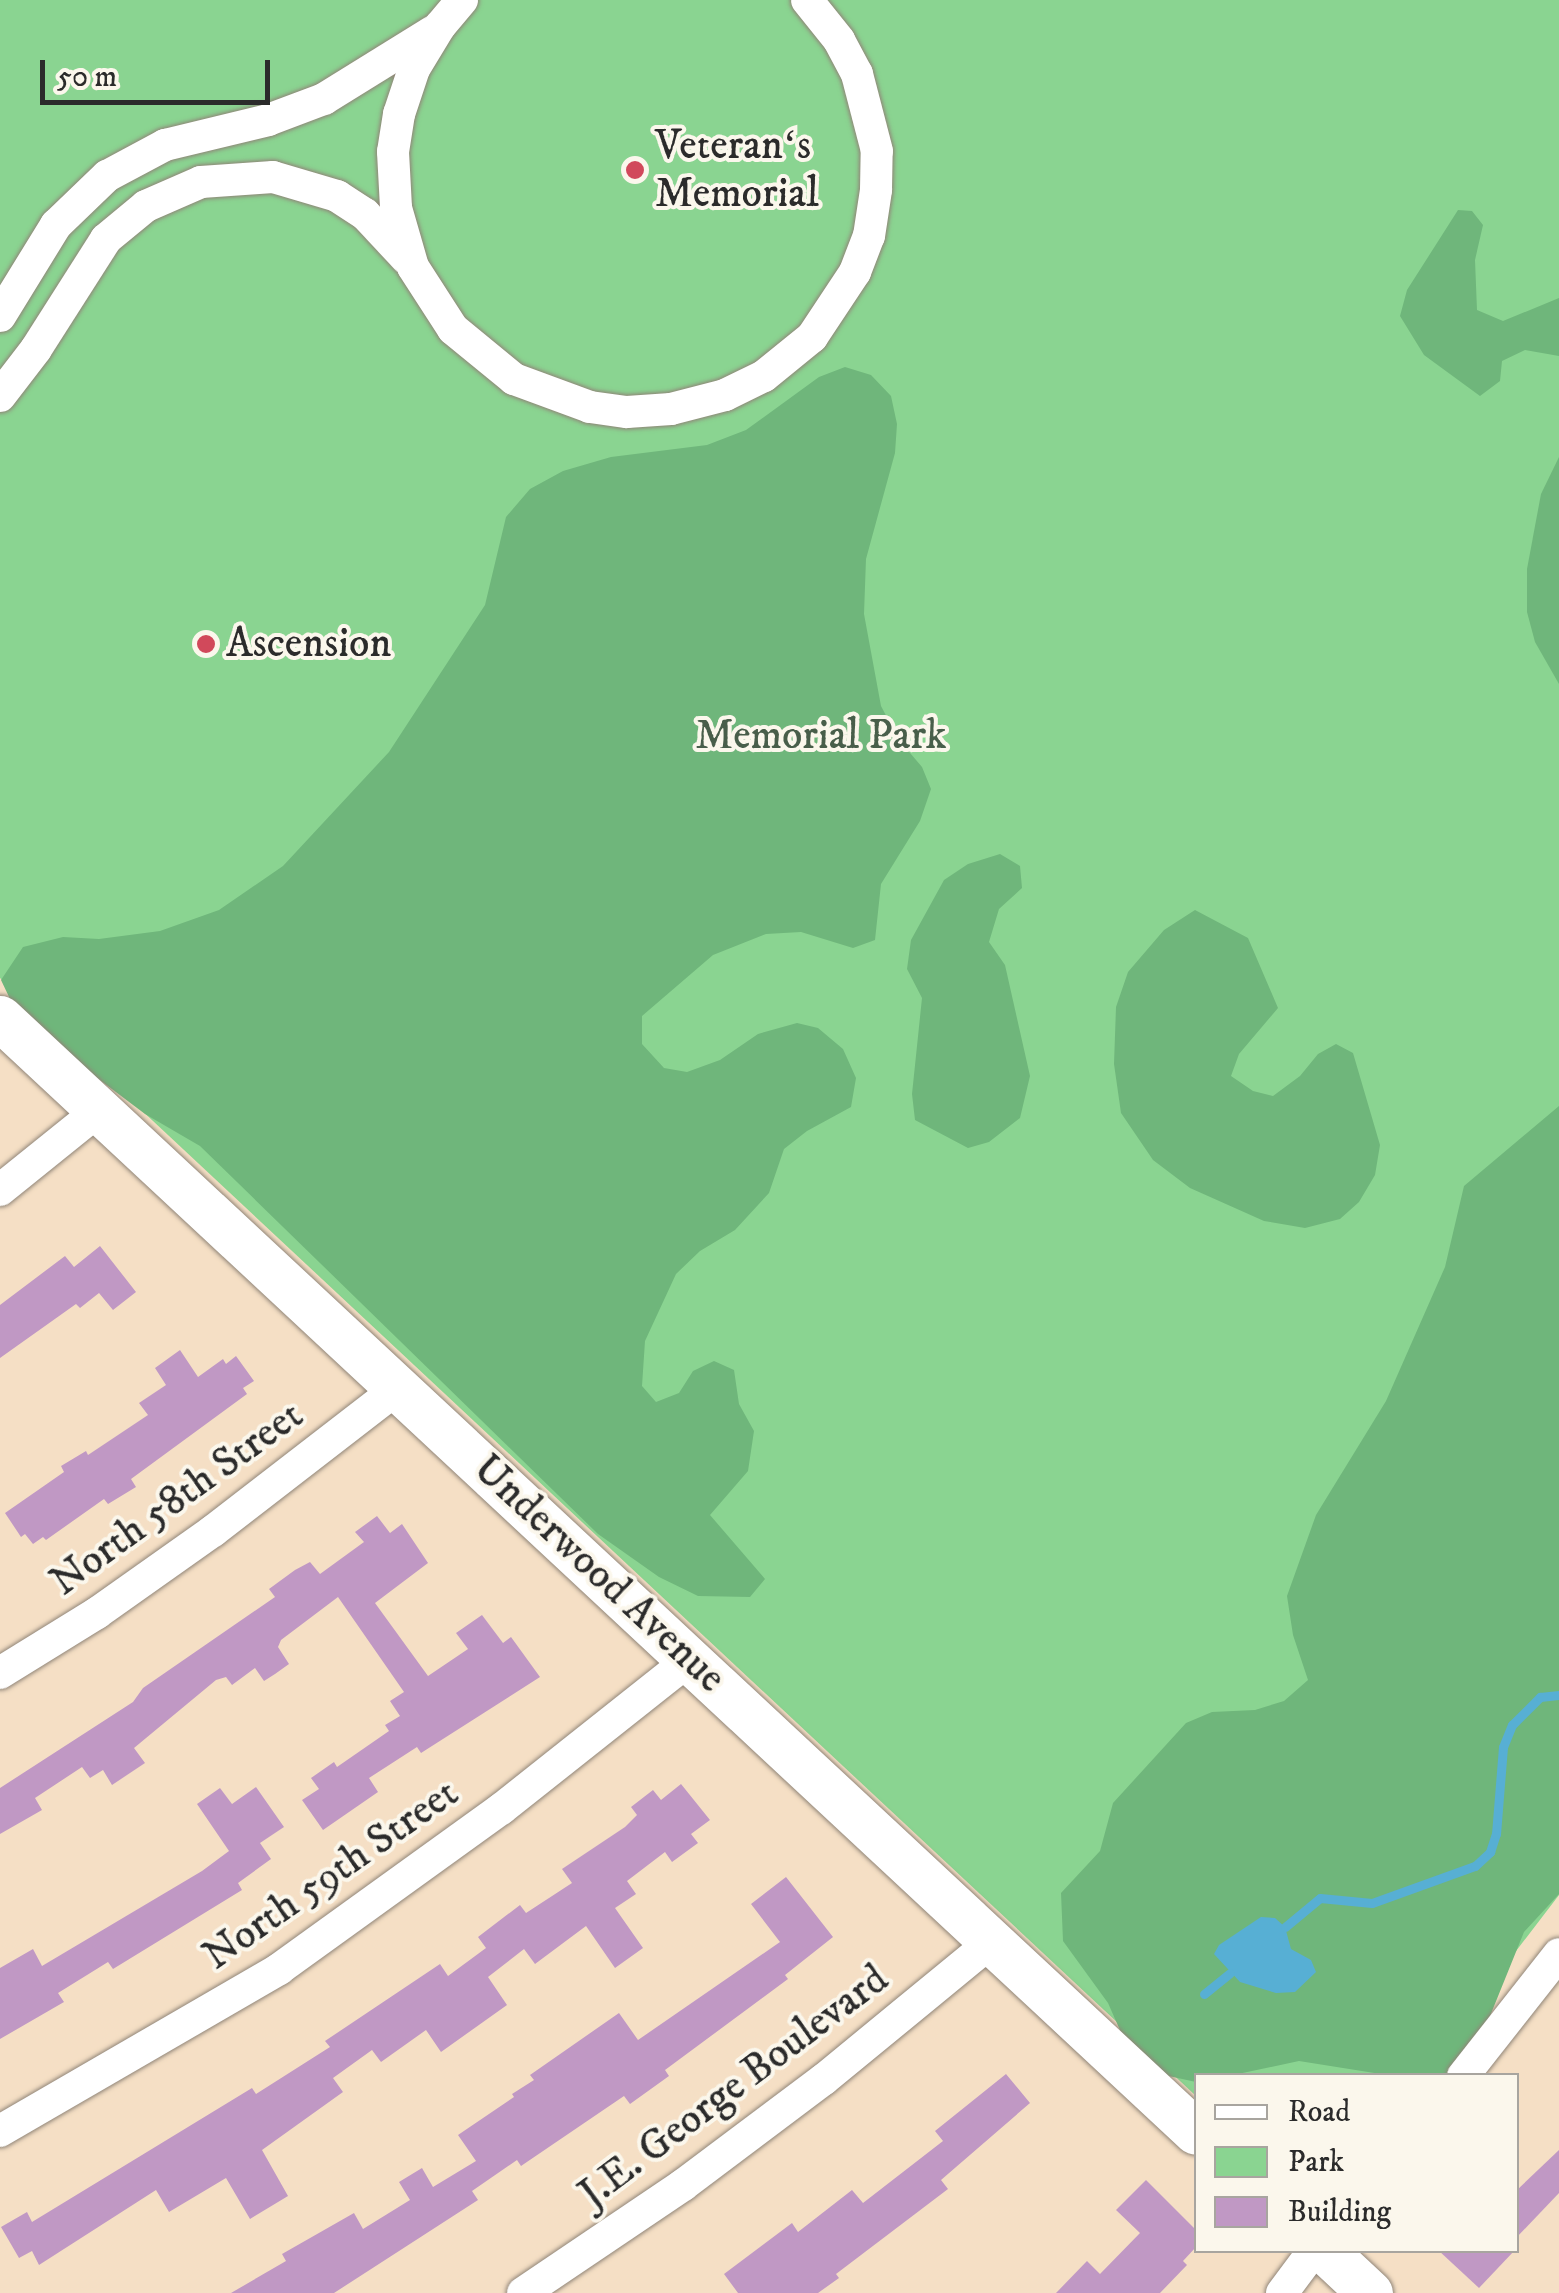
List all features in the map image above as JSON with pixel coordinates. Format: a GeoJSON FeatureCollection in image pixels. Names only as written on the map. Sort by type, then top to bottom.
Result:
{"type":"FeatureCollection","features":[{"type":"Feature","properties":{"kind":"main road","name":"Underwood Avenue"},"geometry":{"type":"LineString","coordinates":[[0,1018],[1194,2130]]}},
{"type":"Feature","properties":{"kind":"main road"},"geometry":{"type":"LineString","coordinates":[[1327,2253],[1370,2293]]}},
{"type":"Feature","properties":{"kind":"street"},"geometry":{"type":"LineString","coordinates":[[413,266],[396,208],[393,152],[399,114],[414,69],[440,26],[462,0]]}},
{"type":"Feature","properties":{"kind":"street"},"geometry":{"type":"LineString","coordinates":[[0,396],[36,349],[106,238],[146,206],[201,182],[273,177],[337,196],[365,214],[413,266],[442,314],[474,351],[514,379],[548,396],[628,412],[671,410],[725,395],[764,376],[812,336],[836,306],[868,236],[876,190],[876,151],[865,95],[839,40],[806,0]]}},
{"type":"Feature","properties":{"kind":"street"},"geometry":{"type":"LineString","coordinates":[[0,316],[56,225],[107,176],[165,145],[268,120],[324,99],[440,26]]}},
{"type":"Feature","properties":{"kind":"street"},"geometry":{"type":"LineString","coordinates":[[0,1190],[99,1110]]}},
{"type":"Feature","properties":{"kind":"street","name":"North 58th Street"},"geometry":{"type":"LineString","coordinates":[[0,1674],[214,1532],[398,1387]]}},
{"type":"Feature","properties":{"kind":"street","name":"North 59th Street"},"geometry":{"type":"LineString","coordinates":[[0,2132],[293,1959],[501,1810],[690,1660]]}},
{"type":"Feature","properties":{"kind":"street","name":"J.E. George Boulevard"},"geometry":{"type":"LineString","coordinates":[[523,2293],[714,2162],[991,1942]]}},
{"type":"Feature","properties":{"kind":"street"},"geometry":{"type":"LineString","coordinates":[[1466,2073],[1559,1954]]}},
{"type":"Feature","properties":{"kind":"street"},"geometry":{"type":"LineString","coordinates":[[1282,2293],[1312,2253]]}},
{"type":"Feature","properties":{"kind":"green space","name":"Memorial Park"},"geometry":{"type":"Polygon","coordinates":[[[0,0],[1559,0],[1559,1895],[1423,2073],[1194,2073],[1194,2094],[0,978],[0,0]]]}},
{"type":"Feature","properties":{"kind":"green space"},"geometry":{"type":"Polygon","coordinates":[[[1458,210],[1472,211],[1483,225],[1475,260],[1477,310],[1503,321],[1559,298],[1559,356],[1525,350],[1502,361],[1500,381],[1480,396],[1424,355],[1400,316],[1407,290],[1458,210]]]}},
{"type":"Feature","properties":{"kind":"green space"},"geometry":{"type":"Polygon","coordinates":[[[845,367],[871,375],[891,396],[897,424],[895,453],[866,559],[864,614],[881,706],[899,740],[922,767],[931,789],[920,821],[881,884],[875,940],[853,948],[801,932],[766,934],[713,955],[642,1016],[642,1044],[664,1068],[687,1072],[720,1060],[758,1034],[797,1023],[818,1028],[843,1049],[856,1078],[851,1107],[807,1131],[784,1149],[769,1193],[735,1230],[700,1251],[676,1274],[645,1341],[642,1386],[656,1402],[679,1393],[693,1371],[714,1361],[734,1370],[739,1404],[754,1431],[748,1471],[710,1515],[765,1579],[750,1597],[698,1596],[659,1577],[598,1534],[200,1146],[145,1114],[80,1065],[10,999],[1,980],[23,947],[63,937],[99,939],[160,931],[219,910],[283,866],[389,752],[485,605],[506,517],[530,489],[563,471],[611,457],[707,445],[746,430],[819,377],[845,367]]]}},
{"type":"Feature","properties":{"kind":"green space"},"geometry":{"type":"Polygon","coordinates":[[[1559,457],[1559,684],[1535,642],[1527,612],[1527,569],[1541,494],[1559,457]]]}},
{"type":"Feature","properties":{"kind":"green space"},"geometry":{"type":"Polygon","coordinates":[[[1000,854],[1020,866],[1022,888],[999,909],[989,942],[1005,965],[1030,1076],[1020,1118],[989,1142],[968,1148],[915,1120],[912,1094],[922,998],[907,969],[911,940],[944,880],[968,864],[1000,854]]]}},
{"type":"Feature","properties":{"kind":"green space"},"geometry":{"type":"Polygon","coordinates":[[[1195,910],[1248,938],[1278,1008],[1239,1054],[1231,1076],[1253,1091],[1273,1096],[1300,1076],[1318,1054],[1336,1044],[1353,1053],[1380,1145],[1375,1175],[1359,1202],[1340,1219],[1305,1228],[1264,1221],[1190,1188],[1153,1160],[1121,1113],[1114,1064],[1116,1007],[1128,972],[1164,930],[1195,910]]]}},
{"type":"Feature","properties":{"kind":"green space"},"geometry":{"type":"Polygon","coordinates":[[[1559,1106],[1559,1894],[1524,1932],[1486,2026],[1448,2073],[1374,2073],[1299,2061],[1242,2073],[1194,2073],[1194,2082],[1164,2075],[1123,2037],[1108,2003],[1063,1941],[1061,1893],[1100,1851],[1113,1803],[1186,1723],[1212,1712],[1255,1710],[1284,1701],[1308,1680],[1293,1635],[1287,1596],[1316,1515],[1386,1401],[1445,1267],[1464,1186],[1559,1106]]]}},
{"type":"Feature","properties":{"kind":"water"},"geometry":{"type":"Polygon","coordinates":[[[1261,1917],[1275,1918],[1285,1927],[1291,1949],[1311,1960],[1316,1972],[1295,1992],[1276,1993],[1240,1982],[1214,1954],[1219,1945],[1261,1917]]]}},
{"type":"Feature","properties":{"kind":"building"},"geometry":{"type":"Polygon","coordinates":[[[100,1246],[136,1292],[113,1310],[99,1293],[80,1308],[76,1304],[0,1358],[0,1305],[65,1256],[74,1267],[100,1246]]]}},
{"type":"Feature","properties":{"kind":"building"},"geometry":{"type":"Polygon","coordinates":[[[180,1350],[198,1377],[223,1359],[226,1364],[236,1356],[254,1381],[243,1388],[247,1394],[131,1479],[136,1487],[108,1504],[104,1499],[46,1540],[43,1537],[33,1544],[25,1534],[21,1537],[5,1513],[64,1472],[61,1466],[86,1451],[88,1455],[148,1415],[139,1403],[166,1385],[155,1368],[180,1350]]]}},
{"type":"Feature","properties":{"kind":"building"},"geometry":{"type":"Polygon","coordinates":[[[377,1516],[390,1533],[402,1524],[428,1563],[375,1603],[428,1676],[468,1649],[456,1633],[482,1615],[503,1643],[511,1637],[540,1677],[421,1753],[417,1747],[369,1778],[378,1792],[323,1830],[302,1800],[319,1789],[311,1778],[334,1762],[337,1767],[389,1731],[385,1725],[400,1716],[390,1701],[404,1692],[338,1597],[281,1640],[278,1647],[289,1664],[275,1674],[264,1681],[255,1668],[232,1685],[226,1677],[216,1680],[134,1748],[145,1763],[112,1785],[103,1770],[90,1778],[82,1767],[35,1798],[42,1810],[0,1834],[0,1788],[133,1702],[143,1688],[275,1597],[269,1589],[295,1570],[310,1562],[320,1574],[364,1542],[355,1532],[377,1516]]]}},
{"type":"Feature","properties":{"kind":"building"},"geometry":{"type":"Polygon","coordinates":[[[681,1784],[710,1820],[691,1834],[698,1843],[672,1862],[665,1852],[627,1881],[636,1894],[615,1908],[643,1948],[615,1968],[586,1926],[535,1964],[524,1949],[488,1977],[507,2005],[441,2052],[426,2030],[381,2062],[372,2050],[333,2078],[343,2092],[262,2150],[288,2196],[250,2219],[226,2178],[169,2212],[156,2190],[39,2265],[32,2251],[19,2258],[1,2227],[27,2212],[32,2222],[252,2088],[256,2094],[330,2047],[325,2041],[440,1964],[448,1976],[486,1948],[478,1937],[520,1905],[526,1913],[572,1883],[562,1869],[625,1827],[637,1815],[631,1807],[653,1790],[661,1800],[681,1784]]]}},
{"type":"Feature","properties":{"kind":"building"},"geometry":{"type":"Polygon","coordinates":[[[256,1787],[284,1827],[260,1843],[271,1859],[238,1883],[242,1890],[113,1969],[108,1962],[58,1993],[64,2002],[0,2039],[0,1968],[33,1949],[42,1966],[202,1871],[229,1851],[197,1804],[220,1788],[232,1804],[256,1787]]]}},
{"type":"Feature","properties":{"kind":"building"},"geometry":{"type":"Polygon","coordinates":[[[786,1877],[833,1937],[785,1975],[788,1979],[665,2070],[669,2076],[630,2104],[624,2096],[521,2166],[517,2160],[472,2191],[478,2200],[334,2293],[231,2293],[286,2261],[282,2254],[354,2213],[363,2229],[410,2200],[399,2182],[422,2168],[433,2187],[476,2161],[458,2135],[514,2097],[512,2094],[534,2080],[530,2075],[619,2013],[638,2040],[780,1942],[751,1904],[786,1877]]]}},
{"type":"Feature","properties":{"kind":"building"},"geometry":{"type":"Polygon","coordinates":[[[1006,2074],[1030,2103],[941,2180],[948,2189],[836,2274],[839,2278],[818,2293],[738,2293],[724,2274],[792,2223],[798,2232],[852,2190],[863,2203],[943,2141],[935,2131],[1006,2074]]]}},
{"type":"Feature","properties":{"kind":"building"},"geometry":{"type":"Polygon","coordinates":[[[1559,2150],[1559,2193],[1519,2235],[1519,2188],[1559,2150]]]}},
{"type":"Feature","properties":{"kind":"building"},"geometry":{"type":"Polygon","coordinates":[[[1146,2180],[1194,2228],[1194,2249],[1183,2261],[1187,2265],[1160,2293],[1056,2293],[1087,2261],[1100,2274],[1140,2233],[1116,2210],[1146,2180]]]}},
{"type":"Feature","properties":{"kind":"building"},"geometry":{"type":"Polygon","coordinates":[[[1441,2253],[1512,2253],[1479,2288],[1441,2253]]]}},
{"type":"Feature","properties":{"kind":"waterway"},"geometry":{"type":"LineString","coordinates":[[1285,1927],[1320,1898],[1372,1903],[1475,1866],[1490,1852],[1496,1834],[1503,1747],[1512,1725],[1540,1697],[1559,1695]]}},
{"type":"Feature","properties":{"kind":"waterway"},"geometry":{"type":"LineString","coordinates":[[1204,1994],[1230,1973]]}},
{"type":"Feature","properties":{"kind":"place","name":"Veteranʻs Memorial"},"geometry":{"type":"Point","coordinates":[635,170]}},
{"type":"Feature","properties":{"kind":"place","name":"Ascension"},"geometry":{"type":"Point","coordinates":[206,644]}}]}
